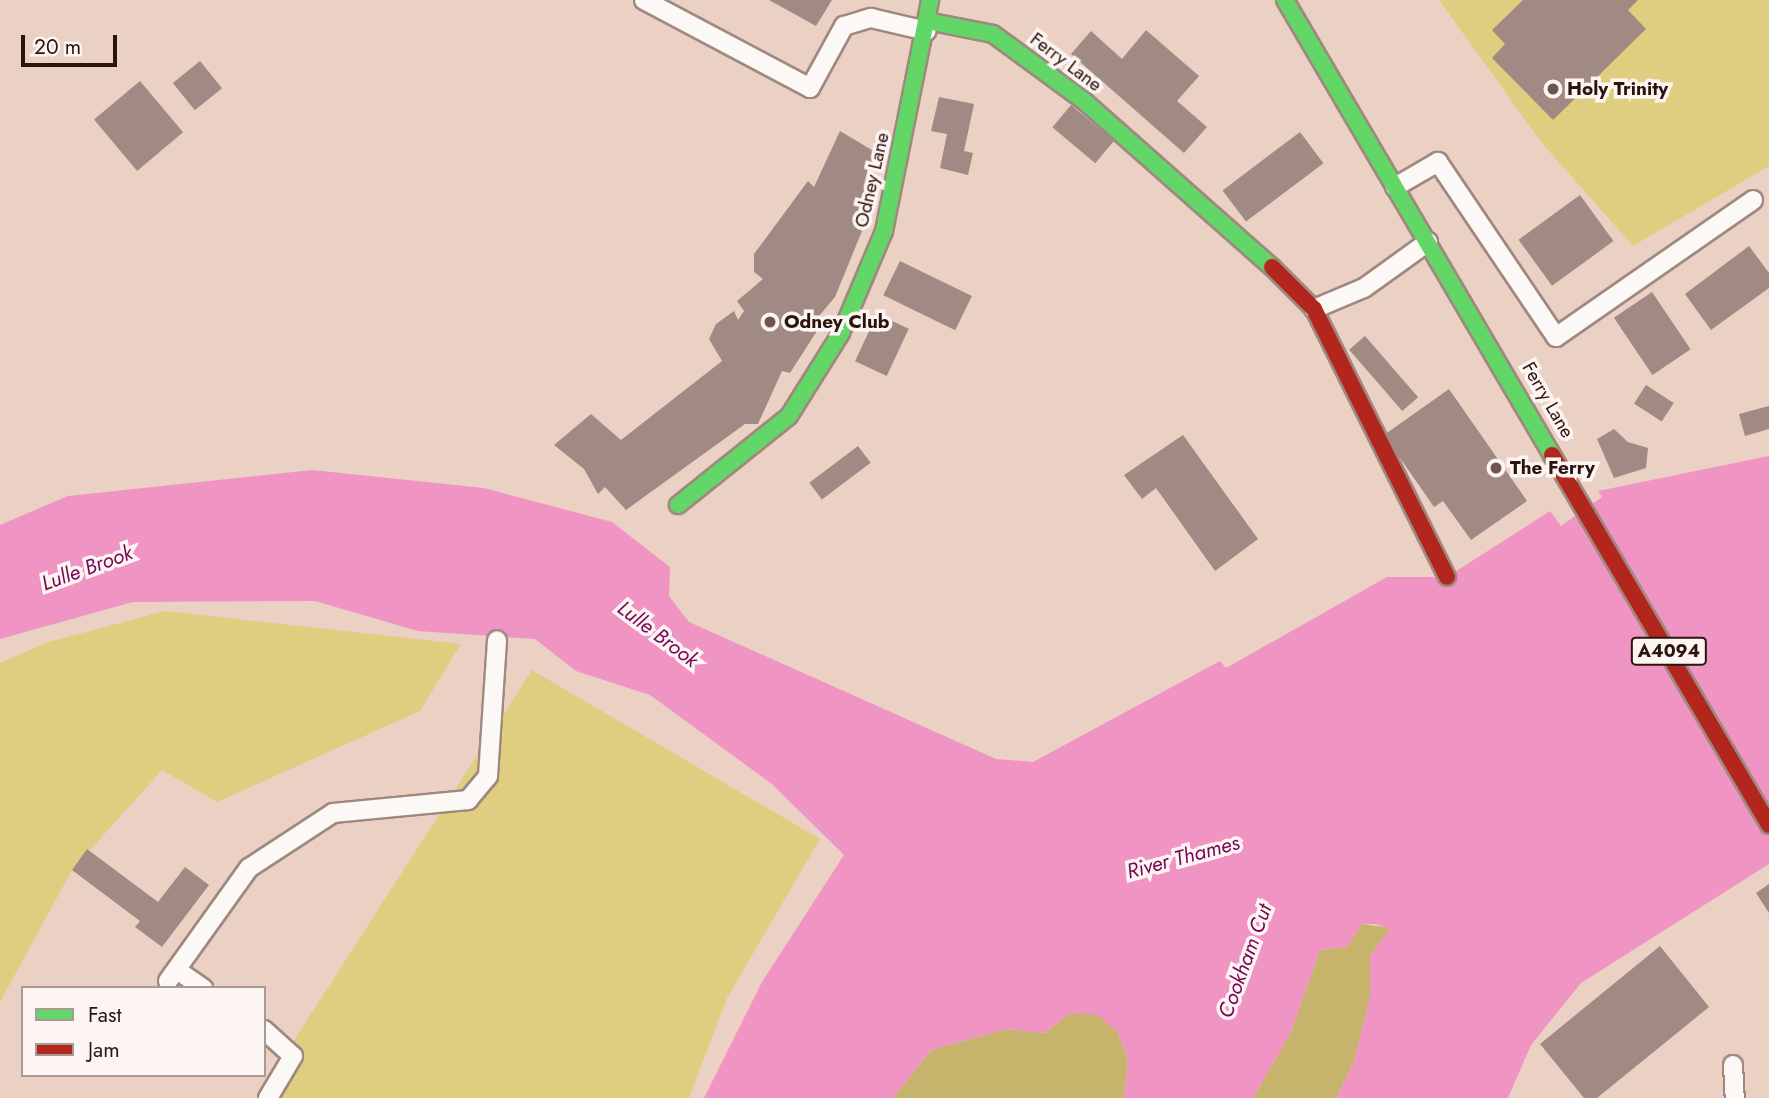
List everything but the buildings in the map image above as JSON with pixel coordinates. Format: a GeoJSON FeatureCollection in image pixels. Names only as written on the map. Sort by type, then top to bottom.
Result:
{"type":"FeatureCollection","features":[{"type":"Feature","properties":{"kind":"street","name":"Odney Lane"},"geometry":{"type":"LineString","coordinates":[[678,505],[789,416],[841,333],[884,231],[930,0]]}},
{"type":"Feature","properties":{"kind":"street","name":"Ferry Lane"},"geometry":{"type":"LineString","coordinates":[[1285,0],[1569,478],[1769,825]]}},
{"type":"Feature","properties":{"kind":"street","name":"Ferry Lane"},"geometry":{"type":"LineString","coordinates":[[926,26],[993,34],[1072,92],[1314,309],[1447,577]]}},
{"type":"Feature","properties":{"kind":"lane"},"geometry":{"type":"LineString","coordinates":[[645,0],[810,88],[844,26],[871,18],[926,26]]}},
{"type":"Feature","properties":{"kind":"lane"},"geometry":{"type":"LineString","coordinates":[[1395,187],[1438,162],[1556,337],[1753,200]]}},
{"type":"Feature","properties":{"kind":"lane"},"geometry":{"type":"LineString","coordinates":[[1314,309],[1396,265],[1428,242]]}},
{"type":"Feature","properties":{"kind":"lane"},"geometry":{"type":"LineString","coordinates":[[198,986],[172,975],[249,868],[333,813],[468,800],[488,776],[496,639]]}},
{"type":"Feature","properties":{"kind":"lane"},"geometry":{"type":"LineString","coordinates":[[266,1032],[293,1056],[268,1098]]}},
{"type":"Feature","properties":{"kind":"lane"},"geometry":{"type":"LineString","coordinates":[[1733,1065],[1735,1098]]}},
{"type":"Feature","properties":{"kind":"shaded area"},"geometry":{"type":"Polygon","coordinates":[[[1439,0],[1769,0],[1769,166],[1633,246],[1541,142],[1439,0]]]}},
{"type":"Feature","properties":{"kind":"shaded area"},"geometry":{"type":"Polygon","coordinates":[[[165,611],[461,644],[420,711],[217,802],[162,770],[72,870],[0,1002],[0,663],[48,642],[165,611]]]}},
{"type":"Feature","properties":{"kind":"shaded area"},"geometry":{"type":"Polygon","coordinates":[[[532,670],[820,839],[727,998],[689,1098],[257,1098],[532,670]]]}},
{"type":"Feature","properties":{"kind":"shaded area"},"geometry":{"type":"Polygon","coordinates":[[[1362,924],[1391,928],[1370,956],[1370,997],[1354,1062],[1336,1098],[1253,1098],[1290,1034],[1320,950],[1347,947],[1362,924]]]}},
{"type":"Feature","properties":{"kind":"shaded area"},"geometry":{"type":"Polygon","coordinates":[[[1070,1013],[1098,1014],[1118,1033],[1128,1060],[1124,1098],[893,1098],[931,1050],[1006,1029],[1045,1033],[1070,1013]]]}},
{"type":"Feature","properties":{"kind":"water"},"geometry":{"type":"Polygon","coordinates":[[[1769,456],[1769,864],[1581,983],[1531,1045],[1508,1098],[1336,1098],[1354,1062],[1370,997],[1370,956],[1390,929],[1375,924],[1362,924],[1347,947],[1320,950],[1290,1034],[1253,1098],[1124,1098],[1128,1060],[1118,1033],[1098,1015],[1070,1013],[1045,1033],[1006,1029],[931,1050],[893,1098],[704,1098],[762,982],[844,855],[772,784],[650,695],[576,671],[535,639],[418,631],[315,601],[133,602],[0,639],[0,525],[68,496],[312,470],[484,488],[612,522],[670,567],[669,596],[689,622],[996,759],[1033,762],[1220,661],[1226,668],[1387,577],[1447,577],[1550,511],[1561,526],[1602,497],[1598,491],[1769,456]]]}},
{"type":"Feature","properties":{"kind":"traffic: fast"},"geometry":{"type":"LineString","coordinates":[[678,505],[789,416],[841,333],[884,231],[930,0]]}},
{"type":"Feature","properties":{"kind":"traffic: fast"},"geometry":{"type":"LineString","coordinates":[[1285,0],[1552,455]]}},
{"type":"Feature","properties":{"kind":"traffic: fast"},"geometry":{"type":"LineString","coordinates":[[927,21],[993,34],[1083,100],[1272,267]]}},
{"type":"Feature","properties":{"kind":"traffic: jam"},"geometry":{"type":"LineString","coordinates":[[1272,267],[1314,309],[1447,577]]}},
{"type":"Feature","properties":{"kind":"traffic: jam"},"geometry":{"type":"LineString","coordinates":[[1552,455],[1769,825]]}},
{"type":"Feature","properties":{"kind":"place","name":"Holy Trinity"},"geometry":{"type":"Point","coordinates":[1553,89]}},
{"type":"Feature","properties":{"kind":"place","name":"Odney Club"},"geometry":{"type":"Point","coordinates":[770,322]}},
{"type":"Feature","properties":{"kind":"place","name":"The Ferry"},"geometry":{"type":"Point","coordinates":[1496,468]}},
{"type":"Feature","properties":{"kind":"water label","name":"Lulle Brook"},"geometry":{"type":"Point","coordinates":[87,568]}},
{"type":"Feature","properties":{"kind":"water label","name":"Lulle Brook"},"geometry":{"type":"Point","coordinates":[658,634]}},
{"type":"Feature","properties":{"kind":"water label","name":"River Thames"},"geometry":{"type":"Point","coordinates":[1183,857]}},
{"type":"Feature","properties":{"kind":"water label","name":"Cookham Cut"},"geometry":{"type":"Point","coordinates":[1245,961]}}]}
